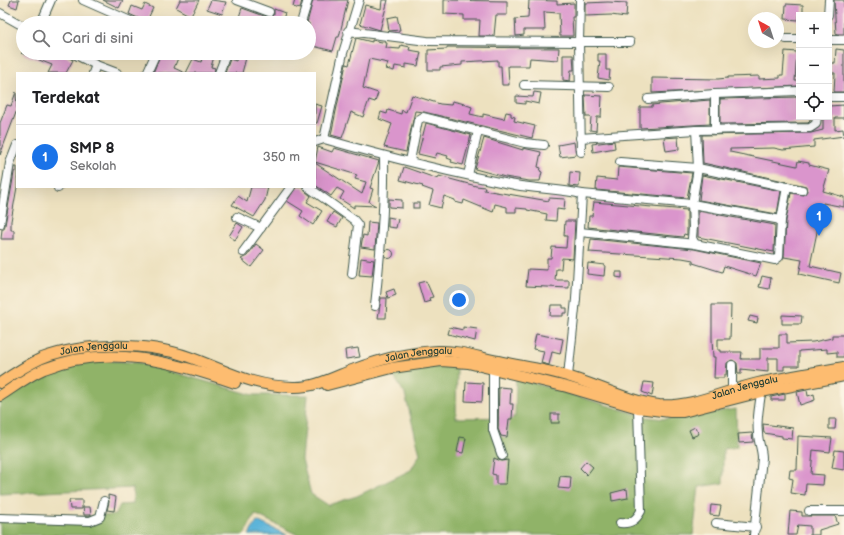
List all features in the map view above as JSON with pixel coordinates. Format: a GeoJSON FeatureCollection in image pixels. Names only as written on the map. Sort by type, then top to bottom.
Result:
{"type":"FeatureCollection","features":[{"type":"Feature","properties":{"kind":"main road","name":"Jalan Jenggalu"},"geometry":{"type":"LineString","coordinates":[[0,383],[42,358],[82,349],[124,346],[160,349],[187,356],[258,386]]}},
{"type":"Feature","properties":{"kind":"main road","name":"Jalan Jenggalu"},"geometry":{"type":"LineString","coordinates":[[299,390],[354,369],[416,353],[439,350],[474,355],[568,376],[638,408],[670,412],[683,412],[762,392],[844,376]]}},
{"type":"Feature","properties":{"kind":"main road","name":"Jalan Jenggalu"},"geometry":{"type":"LineString","coordinates":[[0,396],[30,376],[55,365],[91,357],[115,355],[143,358],[177,365],[258,386],[299,390],[420,363],[441,361],[468,363],[616,397],[668,405],[688,403],[732,390],[844,367]]}},
{"type":"Feature","properties":{"kind":"street"},"geometry":{"type":"LineString","coordinates":[[44,16],[51,0]]}},
{"type":"Feature","properties":{"kind":"street"},"geometry":{"type":"LineString","coordinates":[[83,0],[119,16]]}},
{"type":"Feature","properties":{"kind":"street"},"geometry":{"type":"LineString","coordinates":[[237,0],[257,3],[269,12]]}},
{"type":"Feature","properties":{"kind":"street"},"geometry":{"type":"LineString","coordinates":[[303,16],[308,0]]}},
{"type":"Feature","properties":{"kind":"street"},"geometry":{"type":"LineString","coordinates":[[359,0],[348,32],[318,142],[517,185],[578,193],[692,204],[781,220]]}},
{"type":"Feature","properties":{"kind":"street"},"geometry":{"type":"LineString","coordinates":[[580,0],[579,87],[581,152]]}},
{"type":"Feature","properties":{"kind":"street"},"geometry":{"type":"LineString","coordinates":[[828,12],[829,0]]}},
{"type":"Feature","properties":{"kind":"street"},"geometry":{"type":"LineString","coordinates":[[0,13],[16,22]]}},
{"type":"Feature","properties":{"kind":"street"},"geometry":{"type":"LineString","coordinates":[[348,32],[426,41],[630,42]]}},
{"type":"Feature","properties":{"kind":"street"},"geometry":{"type":"LineString","coordinates":[[786,38],[796,39]]}},
{"type":"Feature","properties":{"kind":"street"},"geometry":{"type":"LineString","coordinates":[[832,40],[844,40]]}},
{"type":"Feature","properties":{"kind":"street"},"geometry":{"type":"LineString","coordinates":[[82,60],[95,69],[112,72]]}},
{"type":"Feature","properties":{"kind":"street"},"geometry":{"type":"LineString","coordinates":[[147,72],[153,60]]}},
{"type":"Feature","properties":{"kind":"street"},"geometry":{"type":"LineString","coordinates":[[219,72],[224,60]]}},
{"type":"Feature","properties":{"kind":"street"},"geometry":{"type":"LineString","coordinates":[[524,85],[579,87],[609,86]]}},
{"type":"Feature","properties":{"kind":"street"},"geometry":{"type":"LineString","coordinates":[[648,99],[715,94],[796,91]]}},
{"type":"Feature","properties":{"kind":"street"},"geometry":{"type":"LineString","coordinates":[[715,94],[715,130]]}},
{"type":"Feature","properties":{"kind":"street"},"geometry":{"type":"LineString","coordinates":[[832,96],[844,97]]}},
{"type":"Feature","properties":{"kind":"street"},"geometry":{"type":"LineString","coordinates":[[410,161],[420,118],[478,131],[525,144],[544,145]]}},
{"type":"Feature","properties":{"kind":"street"},"geometry":{"type":"LineString","coordinates":[[580,138],[696,130],[810,128],[816,124],[817,120]]}},
{"type":"Feature","properties":{"kind":"street"},"geometry":{"type":"LineString","coordinates":[[695,244],[692,238],[694,228],[692,204],[698,168],[696,130]]}},
{"type":"Feature","properties":{"kind":"street"},"geometry":{"type":"LineString","coordinates":[[468,175],[478,131]]}},
{"type":"Feature","properties":{"kind":"street"},"geometry":{"type":"LineString","coordinates":[[0,224],[10,163],[16,148]]}},
{"type":"Feature","properties":{"kind":"street"},"geometry":{"type":"LineString","coordinates":[[375,306],[383,224],[385,185],[384,156]]}},
{"type":"Feature","properties":{"kind":"street"},"geometry":{"type":"LineString","coordinates":[[620,162],[698,168],[802,190]]}},
{"type":"Feature","properties":{"kind":"street"},"geometry":{"type":"LineString","coordinates":[[580,232],[695,244],[776,260],[779,257],[781,220],[787,187]]}},
{"type":"Feature","properties":{"kind":"street"},"geometry":{"type":"LineString","coordinates":[[243,252],[290,188]]}},
{"type":"Feature","properties":{"kind":"street"},"geometry":{"type":"LineString","coordinates":[[309,188],[354,220],[358,225],[352,274]]}},
{"type":"Feature","properties":{"kind":"street"},"geometry":{"type":"LineString","coordinates":[[568,376],[576,299],[580,232],[578,193]]}},
{"type":"Feature","properties":{"kind":"street"},"geometry":{"type":"LineString","coordinates":[[237,217],[261,228]]}},
{"type":"Feature","properties":{"kind":"street"},"geometry":{"type":"LineString","coordinates":[[732,365],[732,390]]}},
{"type":"Feature","properties":{"kind":"street"},"geometry":{"type":"LineString","coordinates":[[493,369],[493,430],[502,456]]}},
{"type":"Feature","properties":{"kind":"street"},"geometry":{"type":"LineString","coordinates":[[716,523],[755,531],[762,458],[762,447],[757,424],[762,392]]}},
{"type":"Feature","properties":{"kind":"street"},"geometry":{"type":"LineString","coordinates":[[620,523],[628,524],[634,520],[641,511],[638,408]]}},
{"type":"Feature","properties":{"kind":"street"},"geometry":{"type":"LineString","coordinates":[[0,518],[90,521],[100,518],[104,501]]}},
{"type":"Feature","properties":{"kind":"street"},"geometry":{"type":"LineString","coordinates":[[809,511],[844,511]]}},
{"type":"Feature","properties":{"kind":"green space"},"geometry":{"type":"Polygon","coordinates":[[[97,360],[141,363],[253,395],[308,395],[302,460],[311,494],[328,505],[357,496],[411,470],[420,454],[405,394],[391,372],[423,366],[457,366],[456,418],[515,417],[516,378],[646,417],[665,419],[736,409],[737,447],[723,449],[723,483],[699,487],[693,535],[298,535],[255,514],[244,535],[0,535],[0,522],[115,515],[120,505],[133,504],[133,488],[0,494],[0,398],[31,376],[64,366],[97,360]]]}},
{"type":"Feature","properties":{"kind":"water"},"geometry":{"type":"Polygon","coordinates":[[[257,521],[287,535],[249,535],[257,521]]]}},
{"type":"Feature","properties":{"kind":"building"},"geometry":{"type":"Polygon","coordinates":[[[11,0],[19,0],[17,8],[9,5],[11,0]]]}},
{"type":"Feature","properties":{"kind":"building"},"geometry":{"type":"Polygon","coordinates":[[[103,0],[123,0],[119,8],[103,0]]]}},
{"type":"Feature","properties":{"kind":"building"},"geometry":{"type":"Polygon","coordinates":[[[180,0],[199,0],[191,16],[176,8],[180,0]]]}},
{"type":"Feature","properties":{"kind":"building"},"geometry":{"type":"Polygon","coordinates":[[[211,0],[226,2],[222,14],[207,9],[211,0]]]}},
{"type":"Feature","properties":{"kind":"building"},"geometry":{"type":"Polygon","coordinates":[[[295,0],[302,0],[300,9],[293,7],[295,0]]]}},
{"type":"Feature","properties":{"kind":"building"},"geometry":{"type":"Polygon","coordinates":[[[313,0],[348,0],[339,37],[337,37],[333,51],[316,47],[316,16],[309,16],[313,0]]]}},
{"type":"Feature","properties":{"kind":"building"},"geometry":{"type":"Polygon","coordinates":[[[382,0],[388,0],[380,30],[360,24],[365,5],[381,9],[382,0]]]}},
{"type":"Feature","properties":{"kind":"building"},"geometry":{"type":"Polygon","coordinates":[[[444,0],[507,1],[507,15],[496,15],[494,36],[479,36],[480,20],[464,20],[464,15],[444,14],[444,0]]]}},
{"type":"Feature","properties":{"kind":"building"},"geometry":{"type":"Polygon","coordinates":[[[529,0],[557,1],[557,4],[574,3],[574,17],[572,17],[573,36],[560,36],[559,13],[544,12],[545,30],[524,30],[524,35],[516,36],[515,19],[528,18],[529,0]]]}},
{"type":"Feature","properties":{"kind":"building"},"geometry":{"type":"Polygon","coordinates":[[[834,0],[844,0],[844,34],[836,34],[834,0]]]}},
{"type":"Feature","properties":{"kind":"building"},"geometry":{"type":"Polygon","coordinates":[[[585,3],[627,3],[626,17],[611,15],[585,16],[585,3]]]}},
{"type":"Feature","properties":{"kind":"building"},"geometry":{"type":"Polygon","coordinates":[[[145,4],[153,8],[149,16],[134,16],[129,14],[132,6],[142,10],[145,4]]]}},
{"type":"Feature","properties":{"kind":"building"},"geometry":{"type":"Polygon","coordinates":[[[786,4],[803,5],[803,12],[796,12],[796,20],[785,19],[786,4]]]}},
{"type":"Feature","properties":{"kind":"building"},"geometry":{"type":"Polygon","coordinates":[[[242,8],[264,16],[239,16],[242,8]]]}},
{"type":"Feature","properties":{"kind":"building"},"geometry":{"type":"Polygon","coordinates":[[[274,9],[285,13],[284,16],[272,16],[274,14],[274,9]]]}},
{"type":"Feature","properties":{"kind":"building"},"geometry":{"type":"Polygon","coordinates":[[[397,16],[400,30],[389,31],[387,18],[397,16]]]}},
{"type":"Feature","properties":{"kind":"building"},"geometry":{"type":"Polygon","coordinates":[[[356,38],[372,42],[372,40],[387,43],[386,48],[400,49],[401,45],[410,47],[409,50],[421,52],[418,66],[406,64],[406,68],[395,66],[394,71],[386,69],[388,63],[369,59],[363,88],[378,93],[375,102],[369,100],[363,117],[351,112],[342,138],[331,135],[346,64],[349,65],[356,38]]]}},
{"type":"Feature","properties":{"kind":"building"},"geometry":{"type":"Polygon","coordinates":[[[447,47],[559,48],[558,60],[530,58],[529,66],[508,66],[509,85],[502,85],[501,66],[498,66],[498,60],[462,62],[462,65],[440,67],[440,70],[428,70],[428,50],[447,49],[447,47]]]}},
{"type":"Feature","properties":{"kind":"building"},"geometry":{"type":"Polygon","coordinates":[[[836,49],[844,50],[844,92],[834,92],[835,73],[832,73],[832,63],[835,63],[836,49]]]}},
{"type":"Feature","properties":{"kind":"building"},"geometry":{"type":"Polygon","coordinates":[[[785,51],[796,52],[796,86],[652,93],[652,78],[718,79],[728,77],[759,76],[759,79],[780,78],[780,75],[783,75],[785,51]]]}},
{"type":"Feature","properties":{"kind":"building"},"geometry":{"type":"Polygon","coordinates":[[[598,54],[606,54],[606,70],[610,70],[609,80],[598,78],[600,61],[598,61],[598,54]]]}},
{"type":"Feature","properties":{"kind":"building"},"geometry":{"type":"Polygon","coordinates":[[[563,55],[573,55],[574,70],[571,70],[570,81],[563,80],[563,55]]]}},
{"type":"Feature","properties":{"kind":"building"},"geometry":{"type":"Polygon","coordinates":[[[39,60],[73,60],[67,72],[48,72],[52,65],[39,60]]]}},
{"type":"Feature","properties":{"kind":"building"},"geometry":{"type":"Polygon","coordinates":[[[158,60],[177,60],[174,68],[183,72],[153,72],[158,60]]]}},
{"type":"Feature","properties":{"kind":"building"},"geometry":{"type":"Polygon","coordinates":[[[192,60],[201,62],[202,60],[213,60],[211,67],[215,68],[214,72],[186,72],[192,60]]]}},
{"type":"Feature","properties":{"kind":"building"},"geometry":{"type":"Polygon","coordinates":[[[230,60],[245,60],[242,72],[225,72],[230,60]]]}},
{"type":"Feature","properties":{"kind":"building"},"geometry":{"type":"Polygon","coordinates":[[[16,92],[16,113],[0,155],[0,123],[7,105],[11,106],[16,92]]]}},
{"type":"Feature","properties":{"kind":"building"},"geometry":{"type":"Polygon","coordinates":[[[534,92],[541,93],[539,104],[525,101],[525,104],[516,103],[516,96],[533,97],[534,92]]]}},
{"type":"Feature","properties":{"kind":"building"},"geometry":{"type":"Polygon","coordinates":[[[412,95],[440,104],[451,105],[452,101],[461,103],[472,107],[470,114],[483,117],[483,114],[504,119],[506,112],[511,113],[511,116],[515,117],[514,121],[535,126],[532,138],[415,111],[406,152],[384,147],[392,124],[379,119],[381,112],[387,114],[388,110],[401,114],[402,110],[406,112],[412,95]]]}},
{"type":"Feature","properties":{"kind":"building"},"geometry":{"type":"Polygon","coordinates":[[[585,95],[602,96],[601,117],[597,117],[596,131],[590,130],[591,117],[586,117],[585,95]]]}},
{"type":"Feature","properties":{"kind":"building"},"geometry":{"type":"Polygon","coordinates":[[[796,97],[796,120],[810,121],[808,123],[720,124],[720,99],[796,97]]]}},
{"type":"Feature","properties":{"kind":"building"},"geometry":{"type":"Polygon","coordinates":[[[710,100],[710,124],[640,128],[640,107],[710,100]]]}},
{"type":"Feature","properties":{"kind":"building"},"geometry":{"type":"Polygon","coordinates":[[[316,104],[322,106],[316,123],[316,104]]]}},
{"type":"Feature","properties":{"kind":"building"},"geometry":{"type":"Polygon","coordinates":[[[844,105],[844,118],[835,118],[835,130],[843,129],[844,136],[814,140],[814,147],[783,150],[774,148],[730,149],[730,152],[797,166],[798,161],[809,163],[809,165],[829,170],[823,191],[844,197],[844,207],[823,203],[810,266],[841,273],[839,283],[799,274],[802,260],[784,257],[786,221],[791,193],[804,195],[807,191],[806,186],[703,163],[702,135],[811,133],[823,130],[823,120],[832,120],[832,106],[844,105]]]}},
{"type":"Feature","properties":{"kind":"building"},"geometry":{"type":"Polygon","coordinates":[[[426,123],[471,135],[463,165],[451,162],[452,160],[447,158],[448,156],[437,153],[435,158],[418,154],[426,123]]]}},
{"type":"Feature","properties":{"kind":"building"},"geometry":{"type":"Polygon","coordinates":[[[678,137],[679,149],[666,151],[664,138],[678,137]]]}},
{"type":"Feature","properties":{"kind":"building"},"geometry":{"type":"Polygon","coordinates":[[[484,138],[523,150],[523,148],[541,152],[538,167],[541,168],[540,171],[542,172],[540,181],[529,181],[505,177],[475,169],[484,138]]]}},
{"type":"Feature","properties":{"kind":"building"},"geometry":{"type":"Polygon","coordinates":[[[614,141],[615,148],[593,152],[592,144],[614,141]]]}},
{"type":"Feature","properties":{"kind":"building"},"geometry":{"type":"Polygon","coordinates":[[[574,142],[576,155],[560,157],[558,145],[574,142]]]}},
{"type":"Feature","properties":{"kind":"building"},"geometry":{"type":"Polygon","coordinates":[[[318,147],[332,152],[334,148],[379,161],[370,188],[373,189],[369,202],[376,206],[354,205],[354,208],[340,199],[344,192],[337,188],[331,196],[316,186],[316,164],[362,194],[366,182],[355,179],[357,175],[316,162],[318,147]]]}},
{"type":"Feature","properties":{"kind":"building"},"geometry":{"type":"Polygon","coordinates":[[[16,167],[17,188],[11,221],[11,230],[14,230],[14,239],[1,239],[2,229],[4,229],[16,167]]]}},
{"type":"Feature","properties":{"kind":"building"},"geometry":{"type":"Polygon","coordinates":[[[404,167],[438,179],[439,176],[485,187],[484,190],[549,201],[549,198],[565,199],[564,210],[557,209],[556,221],[546,220],[547,214],[527,209],[516,208],[516,212],[507,212],[507,207],[495,204],[493,212],[464,200],[463,204],[455,202],[455,200],[444,196],[441,208],[429,205],[433,191],[422,187],[423,186],[400,180],[404,167]]]}},
{"type":"Feature","properties":{"kind":"building"},"geometry":{"type":"Polygon","coordinates":[[[618,167],[692,173],[687,198],[596,190],[597,178],[617,180],[618,167]]]}},
{"type":"Feature","properties":{"kind":"building"},"geometry":{"type":"Polygon","coordinates":[[[570,172],[580,173],[579,187],[569,186],[570,172]]]}},
{"type":"Feature","properties":{"kind":"building"},"geometry":{"type":"Polygon","coordinates":[[[702,175],[781,191],[777,214],[699,200],[702,175]]]}},
{"type":"Feature","properties":{"kind":"building"},"geometry":{"type":"Polygon","coordinates":[[[251,188],[268,188],[265,200],[254,217],[232,205],[238,196],[247,202],[251,188]]]}},
{"type":"Feature","properties":{"kind":"building"},"geometry":{"type":"Polygon","coordinates":[[[295,188],[304,188],[311,196],[307,202],[322,211],[313,225],[300,216],[303,211],[287,201],[295,188]]]}},
{"type":"Feature","properties":{"kind":"building"},"geometry":{"type":"Polygon","coordinates":[[[389,199],[402,200],[402,208],[389,207],[389,199]]]}},
{"type":"Feature","properties":{"kind":"building"},"geometry":{"type":"Polygon","coordinates":[[[594,202],[687,210],[687,235],[684,234],[683,237],[588,227],[589,216],[592,216],[594,202]]]}},
{"type":"Feature","properties":{"kind":"building"},"geometry":{"type":"Polygon","coordinates":[[[413,203],[419,203],[419,208],[413,208],[413,203]]]}},
{"type":"Feature","properties":{"kind":"building"},"geometry":{"type":"Polygon","coordinates":[[[698,211],[775,225],[774,252],[698,237],[698,211]]]}},
{"type":"Feature","properties":{"kind":"building"},"geometry":{"type":"Polygon","coordinates":[[[333,212],[342,218],[337,227],[327,222],[333,212]]]}},
{"type":"Feature","properties":{"kind":"building"},"geometry":{"type":"Polygon","coordinates":[[[388,217],[398,219],[396,228],[388,227],[388,217]]]}},
{"type":"Feature","properties":{"kind":"building"},"geometry":{"type":"Polygon","coordinates":[[[565,221],[575,221],[573,259],[562,258],[561,269],[556,269],[555,280],[569,280],[569,288],[526,286],[528,269],[547,270],[547,258],[551,258],[552,247],[566,248],[567,236],[564,236],[565,221]]]}},
{"type":"Feature","properties":{"kind":"building"},"geometry":{"type":"Polygon","coordinates":[[[368,222],[377,223],[375,249],[361,247],[363,235],[367,236],[368,222]]]}},
{"type":"Feature","properties":{"kind":"building"},"geometry":{"type":"Polygon","coordinates":[[[237,223],[243,227],[235,240],[229,236],[237,223]]]}},
{"type":"Feature","properties":{"kind":"building"},"geometry":{"type":"Polygon","coordinates":[[[591,239],[694,249],[761,263],[756,276],[724,266],[722,272],[693,263],[693,260],[682,258],[589,252],[591,239]]]}},
{"type":"Feature","properties":{"kind":"building"},"geometry":{"type":"Polygon","coordinates":[[[256,244],[264,250],[251,267],[241,259],[247,256],[256,244]]]}},
{"type":"Feature","properties":{"kind":"building"},"geometry":{"type":"Polygon","coordinates":[[[387,250],[391,250],[393,254],[391,258],[387,258],[385,256],[385,252],[387,250]]]}},
{"type":"Feature","properties":{"kind":"building"},"geometry":{"type":"Polygon","coordinates":[[[361,258],[374,260],[372,276],[359,275],[361,258]]]}},
{"type":"Feature","properties":{"kind":"building"},"geometry":{"type":"Polygon","coordinates":[[[588,263],[605,265],[604,276],[587,274],[588,263]]]}},
{"type":"Feature","properties":{"kind":"building"},"geometry":{"type":"Polygon","coordinates":[[[616,272],[622,272],[622,278],[616,277],[616,272]]]}},
{"type":"Feature","properties":{"kind":"building"},"geometry":{"type":"Polygon","coordinates":[[[762,276],[771,278],[769,289],[759,287],[762,276]]]}},
{"type":"Feature","properties":{"kind":"building"},"geometry":{"type":"Polygon","coordinates":[[[426,281],[433,297],[429,298],[430,301],[424,303],[418,283],[426,281]]]}},
{"type":"Feature","properties":{"kind":"building"},"geometry":{"type":"Polygon","coordinates":[[[394,289],[396,295],[388,298],[386,292],[394,289]]]}},
{"type":"Feature","properties":{"kind":"building"},"geometry":{"type":"Polygon","coordinates":[[[381,298],[387,298],[386,318],[378,318],[381,298]]]}},
{"type":"Feature","properties":{"kind":"building"},"geometry":{"type":"Polygon","coordinates":[[[551,305],[563,305],[563,308],[567,308],[567,313],[563,313],[563,316],[550,316],[551,305]]]}},
{"type":"Feature","properties":{"kind":"building"},"geometry":{"type":"Polygon","coordinates":[[[712,305],[731,305],[730,339],[718,339],[718,350],[721,350],[721,352],[742,352],[741,359],[760,359],[760,348],[779,348],[779,334],[787,334],[787,343],[813,342],[832,338],[832,335],[844,335],[844,357],[837,357],[837,352],[827,353],[827,349],[799,351],[799,366],[784,366],[784,370],[778,370],[778,358],[768,358],[768,372],[741,369],[741,374],[738,374],[737,363],[732,360],[727,363],[726,375],[724,375],[724,378],[714,378],[715,357],[713,357],[712,305]]]}},
{"type":"Feature","properties":{"kind":"building"},"geometry":{"type":"Polygon","coordinates":[[[782,315],[802,316],[801,324],[782,324],[782,315]]]}},
{"type":"Feature","properties":{"kind":"building"},"geometry":{"type":"Polygon","coordinates":[[[750,316],[758,318],[757,323],[748,321],[750,316]]]}},
{"type":"Feature","properties":{"kind":"building"},"geometry":{"type":"Polygon","coordinates":[[[450,327],[463,330],[463,327],[477,329],[475,341],[448,334],[450,327]]]}},
{"type":"Feature","properties":{"kind":"building"},"geometry":{"type":"Polygon","coordinates":[[[536,334],[563,339],[560,354],[552,352],[549,365],[541,363],[544,351],[533,349],[536,334]]]}},
{"type":"Feature","properties":{"kind":"building"},"geometry":{"type":"Polygon","coordinates":[[[358,348],[360,357],[346,359],[345,350],[358,348]]]}},
{"type":"Feature","properties":{"kind":"building"},"geometry":{"type":"Polygon","coordinates":[[[466,382],[483,383],[482,402],[465,401],[466,382]]]}},
{"type":"Feature","properties":{"kind":"building"},"geometry":{"type":"Polygon","coordinates":[[[644,382],[654,383],[652,396],[642,392],[644,382]]]}},
{"type":"Feature","properties":{"kind":"building"},"geometry":{"type":"Polygon","coordinates":[[[499,387],[511,388],[510,404],[513,404],[512,419],[509,419],[507,437],[501,436],[498,429],[499,387]]]}},
{"type":"Feature","properties":{"kind":"building"},"geometry":{"type":"Polygon","coordinates":[[[807,390],[808,396],[814,394],[815,400],[800,405],[797,392],[807,390]]]}},
{"type":"Feature","properties":{"kind":"building"},"geometry":{"type":"Polygon","coordinates":[[[785,394],[785,400],[771,400],[771,397],[785,394]]]}},
{"type":"Feature","properties":{"kind":"building"},"geometry":{"type":"Polygon","coordinates":[[[551,414],[559,414],[559,423],[551,423],[551,414]]]}},
{"type":"Feature","properties":{"kind":"building"},"geometry":{"type":"Polygon","coordinates":[[[829,419],[836,419],[835,429],[829,429],[829,419]]]}},
{"type":"Feature","properties":{"kind":"building"},"geometry":{"type":"Polygon","coordinates":[[[763,424],[793,428],[792,439],[764,433],[763,424]]]}},
{"type":"Feature","properties":{"kind":"building"},"geometry":{"type":"Polygon","coordinates":[[[695,427],[699,434],[692,437],[689,430],[695,427]]]}},
{"type":"Feature","properties":{"kind":"building"},"geometry":{"type":"Polygon","coordinates":[[[752,433],[753,442],[739,443],[738,434],[752,433]]]}},
{"type":"Feature","properties":{"kind":"building"},"geometry":{"type":"Polygon","coordinates":[[[798,436],[832,438],[830,452],[813,450],[811,474],[824,475],[823,485],[806,484],[805,495],[791,493],[793,479],[789,478],[790,470],[797,470],[798,436]]]}},
{"type":"Feature","properties":{"kind":"building"},"geometry":{"type":"Polygon","coordinates":[[[460,437],[466,438],[463,453],[457,452],[460,437]]]}},
{"type":"Feature","properties":{"kind":"building"},"geometry":{"type":"Polygon","coordinates":[[[835,450],[844,451],[844,470],[832,468],[835,450]]]}},
{"type":"Feature","properties":{"kind":"building"},"geometry":{"type":"Polygon","coordinates":[[[494,458],[501,461],[508,460],[506,484],[496,484],[496,475],[492,474],[494,458]]]}},
{"type":"Feature","properties":{"kind":"building"},"geometry":{"type":"Polygon","coordinates":[[[586,461],[593,467],[587,475],[580,468],[586,461]]]}},
{"type":"Feature","properties":{"kind":"building"},"geometry":{"type":"Polygon","coordinates":[[[560,476],[571,477],[570,489],[558,488],[560,476]]]}},
{"type":"Feature","properties":{"kind":"building"},"geometry":{"type":"Polygon","coordinates":[[[627,489],[628,498],[612,501],[611,493],[627,489]]]}},
{"type":"Feature","properties":{"kind":"building"},"geometry":{"type":"Polygon","coordinates":[[[108,495],[116,497],[114,511],[107,510],[109,502],[108,495]]]}},
{"type":"Feature","properties":{"kind":"building"},"geometry":{"type":"Polygon","coordinates":[[[69,500],[82,500],[82,509],[70,509],[69,500]]]}},
{"type":"Feature","properties":{"kind":"building"},"geometry":{"type":"Polygon","coordinates":[[[711,505],[721,506],[719,516],[710,515],[711,505]]]}},
{"type":"Feature","properties":{"kind":"building"},"geometry":{"type":"Polygon","coordinates":[[[83,507],[90,507],[91,515],[84,515],[83,507]]]}},
{"type":"Feature","properties":{"kind":"building"},"geometry":{"type":"Polygon","coordinates":[[[790,511],[802,512],[802,516],[835,516],[838,524],[819,530],[819,535],[810,535],[810,526],[798,525],[796,535],[788,535],[790,511]]]}},
{"type":"Feature","properties":{"kind":"place","name":"SMP 8"},"geometry":{"type":"Point","coordinates":[819,236]}}]}
